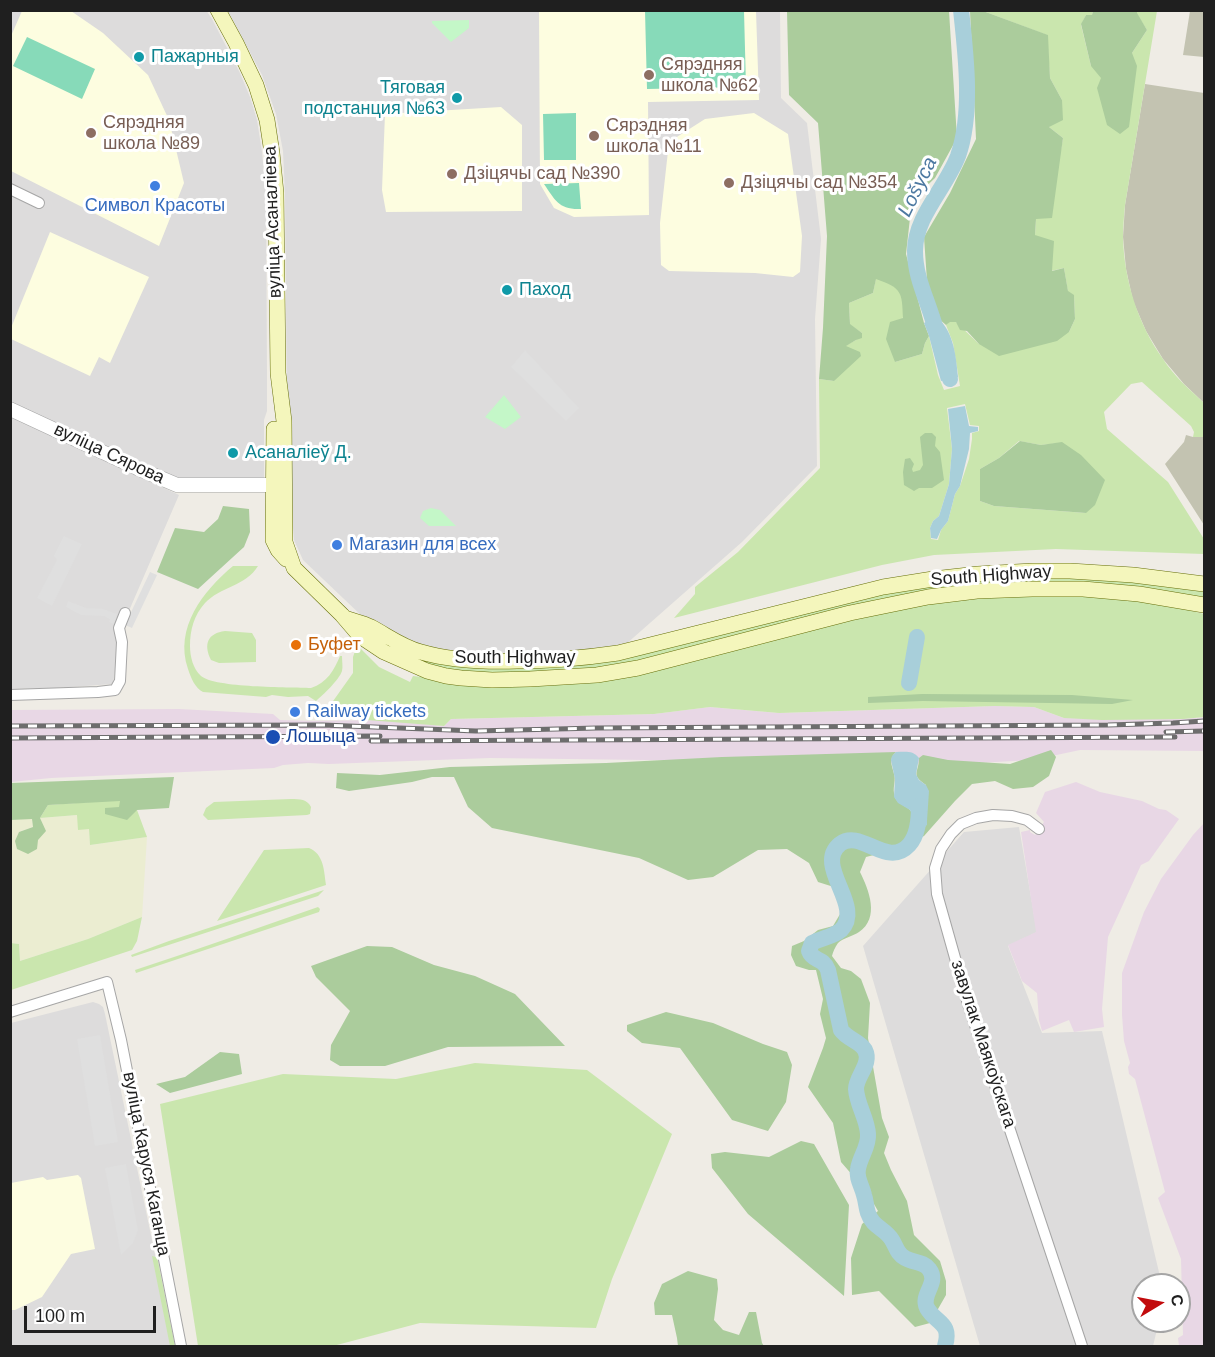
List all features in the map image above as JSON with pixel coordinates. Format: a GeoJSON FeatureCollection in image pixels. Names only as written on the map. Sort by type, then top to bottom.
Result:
{"type":"FeatureCollection","features":[{"type":"Feature","properties":{"kind":"main road","name":"вуліца Асаналіева"},"geometry":{"type":"LineString","coordinates":[[218,10],[248,66],[267,120],[272,153],[276,193],[278,373],[274,417],[279,485],[273,540],[278,550],[294,568],[345,618]]}},
{"type":"Feature","properties":{"kind":"main road","name":"South Highway"},"geometry":{"type":"LineString","coordinates":[[345,618],[369,626],[397,643],[446,658],[476,661],[541,661],[618,653],[883,587],[966,575],[1033,570],[1070,571],[1133,575],[1204,584]]}},
{"type":"Feature","properties":{"kind":"main road","name":"South Highway"},"geometry":{"type":"LineString","coordinates":[[345,618],[360,636],[384,652],[427,671],[446,676],[492,680],[597,675],[638,669],[850,613],[918,598],[977,591],[1083,589],[1139,594],[1204,605]]}},
{"type":"Feature","properties":{"kind":"street"},"geometry":{"type":"LineString","coordinates":[[10,189],[39,203]]}},
{"type":"Feature","properties":{"kind":"street","name":"вуліца Сярова"},"geometry":{"type":"LineString","coordinates":[[10,409],[177,485],[279,485]]}},
{"type":"Feature","properties":{"kind":"street"},"geometry":{"type":"LineString","coordinates":[[10,695],[115,690],[120,681],[122,642],[119,628],[125,613]]}},
{"type":"Feature","properties":{"kind":"street","name":"завулак Маякоўскага"},"geometry":{"type":"LineString","coordinates":[[1039,829],[1027,820],[1002,815],[976,818],[961,824],[941,849],[935,868],[937,894],[968,1004],[1082,1347]]}},
{"type":"Feature","properties":{"kind":"street","name":"вуліца Каруся Каганца"},"geometry":{"type":"LineString","coordinates":[[10,1012],[107,982],[121,1040],[181,1347]]}},
{"type":"Feature","properties":{"kind":"shaded area"},"geometry":{"type":"Polygon","coordinates":[[[206,10],[240,73],[250,97],[257,120],[262,152],[266,195],[267,411],[264,420],[264,478],[262,480],[178,479],[164,475],[11,403],[10,11],[206,10]]]}},
{"type":"Feature","properties":{"kind":"shaded area","name":"Сярэдняя школа №89"},"geometry":{"type":"Polygon","coordinates":[[[22,11],[71,11],[103,33],[148,75],[169,120],[184,183],[159,246],[11,171],[11,36],[22,11]]]}},
{"type":"Feature","properties":{"kind":"shaded area"},"geometry":{"type":"Polygon","coordinates":[[[228,11],[780,11],[781,98],[807,123],[821,239],[815,319],[817,466],[742,542],[625,645],[536,655],[477,658],[435,652],[396,637],[364,618],[303,560],[294,540],[291,504],[287,411],[283,151],[276,114],[262,75],[228,11]]]}},
{"type":"Feature","properties":{"kind":"shaded area","name":"Сярэдняя школа №62"},"geometry":{"type":"Polygon","coordinates":[[[539,11],[756,11],[759,100],[648,102],[649,215],[574,217],[554,208],[540,184],[539,11]]]}},
{"type":"Feature","properties":{"kind":"shaded area"},"geometry":{"type":"Polygon","coordinates":[[[1190,11],[1204,11],[1204,57],[1183,55],[1190,11]]]}},
{"type":"Feature","properties":{"kind":"shaded area"},"geometry":{"type":"Polygon","coordinates":[[[1145,84],[1204,93],[1204,403],[1163,359],[1146,331],[1133,301],[1126,269],[1123,237],[1125,205],[1145,84]]]}},
{"type":"Feature","properties":{"kind":"shaded area","name":"Дзіцячы сад №390"},"geometry":{"type":"Polygon","coordinates":[[[501,107],[522,125],[522,211],[386,212],[382,190],[385,114],[501,107]]]}},
{"type":"Feature","properties":{"kind":"shaded area","name":"Дзіцячы сад №354"},"geometry":{"type":"Polygon","coordinates":[[[754,113],[788,134],[802,236],[800,272],[793,277],[755,273],[669,271],[661,265],[660,223],[669,142],[705,119],[754,113]]]}},
{"type":"Feature","properties":{"kind":"shaded area"},"geometry":{"type":"Polygon","coordinates":[[[50,232],[149,277],[110,363],[99,357],[90,376],[11,339],[11,328],[50,232]]]}},
{"type":"Feature","properties":{"kind":"shaded area"},"geometry":{"type":"Polygon","coordinates":[[[525,350],[579,408],[566,421],[511,367],[525,350]]]}},
{"type":"Feature","properties":{"kind":"shaded area"},"geometry":{"type":"Polygon","coordinates":[[[10,416],[179,495],[122,627],[113,684],[11,689],[10,416]]]}},
{"type":"Feature","properties":{"kind":"shaded area"},"geometry":{"type":"Polygon","coordinates":[[[1186,435],[1204,437],[1204,525],[1165,464],[1184,442],[1186,435]]]}},
{"type":"Feature","properties":{"kind":"shaded area"},"geometry":{"type":"Polygon","coordinates":[[[64,536],[82,544],[52,606],[37,598],[57,560],[54,556],[64,536]]]}},
{"type":"Feature","properties":{"kind":"shaded area"},"geometry":{"type":"Polygon","coordinates":[[[150,572],[157,575],[132,628],[125,625],[150,572]]]}},
{"type":"Feature","properties":{"kind":"shaded area"},"geometry":{"type":"Polygon","coordinates":[[[68,601],[86,608],[103,609],[117,614],[114,624],[104,616],[81,615],[66,607],[68,601]]]}},
{"type":"Feature","properties":{"kind":"shaded area"},"geometry":{"type":"Polygon","coordinates":[[[995,706],[1034,707],[1064,718],[1183,719],[1204,717],[1204,751],[1080,750],[1033,760],[958,764],[490,758],[308,763],[274,768],[51,778],[11,782],[10,710],[179,709],[273,714],[280,720],[389,720],[444,726],[451,719],[654,714],[710,707],[779,713],[995,706]]]}},
{"type":"Feature","properties":{"kind":"shaded area"},"geometry":{"type":"Polygon","coordinates":[[[1076,782],[1100,792],[1142,801],[1166,810],[1179,819],[1149,861],[1141,865],[1108,937],[1102,1009],[1104,1027],[1074,1032],[1069,1020],[1042,1031],[1037,993],[1022,981],[1008,945],[1036,932],[1021,832],[1030,830],[1035,835],[1044,822],[1036,813],[1045,792],[1076,782]]]}},
{"type":"Feature","properties":{"kind":"shaded area"},"geometry":{"type":"Polygon","coordinates":[[[77,815],[89,829],[90,845],[147,837],[142,917],[88,939],[20,961],[19,944],[11,943],[11,820],[32,818],[33,827],[19,832],[38,840],[40,818],[77,815]]]}},
{"type":"Feature","properties":{"kind":"shaded area"},"geometry":{"type":"Polygon","coordinates":[[[1204,823],[1204,1346],[1179,1346],[1178,1338],[1183,1333],[1191,1333],[1191,1273],[1181,1273],[1181,1259],[1158,1198],[1165,1192],[1135,1079],[1129,1074],[1130,1063],[1124,1041],[1122,1015],[1122,973],[1144,912],[1161,879],[1204,823]]]}},
{"type":"Feature","properties":{"kind":"shaded area"},"geometry":{"type":"Polygon","coordinates":[[[1019,827],[1037,932],[1008,946],[1042,1033],[1102,1031],[1159,1273],[1131,1273],[1131,1333],[1156,1333],[1153,1346],[980,1346],[863,946],[964,832],[1019,827]]]}},
{"type":"Feature","properties":{"kind":"shaded area"},"geometry":{"type":"Polygon","coordinates":[[[93,1002],[103,1007],[105,1014],[174,1346],[11,1346],[11,1023],[93,1002]]]}},
{"type":"Feature","properties":{"kind":"shaded area"},"geometry":{"type":"Polygon","coordinates":[[[100,1035],[118,1142],[95,1146],[77,1039],[100,1035]]]}},
{"type":"Feature","properties":{"kind":"shaded area"},"geometry":{"type":"Polygon","coordinates":[[[126,1164],[138,1230],[133,1243],[121,1255],[105,1168],[126,1164]]]}},
{"type":"Feature","properties":{"kind":"shaded area"},"geometry":{"type":"Polygon","coordinates":[[[78,1175],[81,1178],[95,1249],[71,1254],[42,1297],[11,1310],[11,1183],[43,1177],[47,1180],[78,1175]]]}},
{"type":"Feature","properties":{"kind":"green space"},"geometry":{"type":"Polygon","coordinates":[[[645,11],[744,11],[746,87],[647,89],[645,11]]]}},
{"type":"Feature","properties":{"kind":"green space"},"geometry":{"type":"Polygon","coordinates":[[[787,11],[949,11],[957,138],[935,178],[912,200],[906,254],[929,336],[922,354],[895,362],[886,339],[890,322],[903,318],[901,297],[896,288],[876,279],[873,293],[849,303],[850,324],[862,333],[862,338],[846,346],[860,352],[861,356],[834,381],[819,379],[827,236],[818,123],[789,95],[787,11]]]}},
{"type":"Feature","properties":{"kind":"green space"},"geometry":{"type":"Polygon","coordinates":[[[970,11],[983,11],[1048,35],[1050,78],[1062,100],[1063,120],[1049,127],[1063,138],[1052,218],[1036,219],[1035,235],[1054,241],[1052,271],[1064,268],[1068,291],[1074,295],[1075,319],[1069,332],[1057,341],[999,356],[979,344],[967,331],[960,330],[956,322],[946,325],[938,318],[927,281],[924,237],[950,193],[976,139],[970,11]]]}},
{"type":"Feature","properties":{"kind":"green space"},"geometry":{"type":"Polygon","coordinates":[[[983,11],[1093,11],[1092,15],[1086,15],[1081,25],[1091,66],[1132,53],[1147,30],[1136,13],[1137,11],[1157,11],[1125,205],[1124,253],[1134,301],[1146,331],[1172,371],[1204,403],[1204,437],[1193,437],[1194,432],[1191,426],[1142,382],[1131,384],[1104,412],[1107,429],[1168,482],[1204,539],[1204,554],[1056,549],[934,555],[882,565],[674,618],[695,594],[695,587],[738,552],[820,468],[819,379],[834,381],[845,346],[856,340],[862,333],[850,325],[849,303],[873,293],[876,278],[894,287],[902,296],[903,319],[895,362],[922,354],[929,336],[944,390],[960,386],[953,343],[946,325],[950,321],[956,322],[979,344],[1069,332],[1075,319],[1074,296],[1068,292],[1064,268],[1051,271],[1035,235],[1036,219],[1061,150],[1063,138],[1049,127],[1062,100],[1050,78],[1047,35],[983,11]],[[965,404],[947,408],[952,449],[949,484],[939,516],[930,528],[931,539],[938,540],[941,530],[948,521],[955,494],[969,459],[972,433],[979,431],[979,426],[970,425],[965,404]],[[1019,441],[999,458],[980,469],[980,501],[994,506],[1086,513],[1061,443],[1041,445],[1019,441]]]}},
{"type":"Feature","properties":{"kind":"green space"},"geometry":{"type":"Polygon","coordinates":[[[1093,11],[1137,11],[1147,30],[1132,53],[1137,66],[1129,127],[1120,134],[1107,125],[1097,88],[1101,78],[1091,66],[1081,24],[1086,15],[1092,15],[1093,11]]]}},
{"type":"Feature","properties":{"kind":"green space"},"geometry":{"type":"Polygon","coordinates":[[[469,20],[469,28],[451,42],[432,23],[432,21],[469,20]]]}},
{"type":"Feature","properties":{"kind":"green space"},"geometry":{"type":"Polygon","coordinates":[[[27,37],[95,69],[82,99],[13,66],[27,37]]]}},
{"type":"Feature","properties":{"kind":"green space"},"geometry":{"type":"Polygon","coordinates":[[[576,113],[576,160],[544,160],[543,114],[576,113]]]}},
{"type":"Feature","properties":{"kind":"green space"},"geometry":{"type":"Polygon","coordinates":[[[579,183],[581,209],[567,208],[558,203],[544,184],[579,183]]]}},
{"type":"Feature","properties":{"kind":"green space"},"geometry":{"type":"Polygon","coordinates":[[[504,395],[521,417],[505,429],[485,417],[504,395]]]}},
{"type":"Feature","properties":{"kind":"green space"},"geometry":{"type":"Polygon","coordinates":[[[925,433],[932,433],[936,437],[935,446],[940,452],[944,480],[932,488],[919,488],[914,491],[904,485],[905,459],[910,458],[914,464],[913,472],[920,470],[923,465],[920,437],[925,433]]]}},
{"type":"Feature","properties":{"kind":"green space"},"geometry":{"type":"Polygon","coordinates":[[[1020,441],[1041,445],[1062,442],[1081,455],[1105,480],[1095,505],[1086,513],[994,506],[980,501],[980,469],[999,458],[1020,441]]]}},
{"type":"Feature","properties":{"kind":"green space"},"geometry":{"type":"Polygon","coordinates":[[[223,506],[249,509],[250,532],[244,547],[198,589],[157,572],[175,528],[204,532],[218,519],[223,506]]]}},
{"type":"Feature","properties":{"kind":"green space"},"geometry":{"type":"Polygon","coordinates":[[[431,508],[440,510],[456,526],[429,526],[420,518],[423,511],[431,508]]]}},
{"type":"Feature","properties":{"kind":"green space"},"geometry":{"type":"Polygon","coordinates":[[[233,566],[258,566],[247,578],[211,598],[198,613],[193,623],[190,640],[191,658],[196,670],[201,676],[221,683],[311,688],[326,679],[342,656],[340,675],[316,701],[308,696],[272,695],[266,697],[203,692],[194,682],[185,654],[188,625],[211,587],[233,566]]]}},
{"type":"Feature","properties":{"kind":"green space"},"geometry":{"type":"Polygon","coordinates":[[[1053,576],[1138,581],[1204,592],[1204,599],[1031,583],[627,664],[530,674],[457,672],[416,661],[392,649],[369,630],[392,645],[535,667],[934,583],[1053,576]]]}},
{"type":"Feature","properties":{"kind":"green space"},"geometry":{"type":"Polygon","coordinates":[[[1062,595],[1140,600],[1204,614],[1204,717],[1102,720],[1064,718],[1034,707],[995,706],[779,713],[710,707],[654,714],[451,719],[444,726],[328,717],[326,711],[353,673],[353,657],[357,645],[379,667],[410,682],[413,676],[509,687],[590,683],[853,618],[916,605],[994,597],[1062,595]]]}},
{"type":"Feature","properties":{"kind":"green space"},"geometry":{"type":"Polygon","coordinates":[[[225,631],[252,633],[256,640],[256,662],[219,663],[211,660],[207,644],[215,634],[225,631]]]}},
{"type":"Feature","properties":{"kind":"green space"},"geometry":{"type":"Polygon","coordinates":[[[922,694],[1072,695],[1133,700],[1112,704],[923,701],[868,703],[868,697],[922,694]]]}},
{"type":"Feature","properties":{"kind":"green space"},"geometry":{"type":"Polygon","coordinates":[[[1051,750],[1056,757],[1049,776],[1033,787],[1013,789],[995,781],[972,784],[924,836],[901,848],[866,857],[860,872],[871,904],[869,919],[859,932],[838,943],[832,956],[841,968],[851,971],[861,979],[870,1003],[868,1038],[882,1118],[889,1137],[884,1153],[907,1201],[914,1235],[940,1261],[946,1281],[946,1295],[930,1323],[915,1327],[879,1291],[852,1295],[851,1258],[862,1224],[878,1211],[867,1192],[841,1162],[833,1123],[808,1087],[826,1038],[820,1014],[823,999],[816,970],[796,966],[791,955],[792,946],[804,941],[818,930],[833,926],[846,904],[837,888],[818,882],[809,863],[787,849],[758,850],[713,877],[688,880],[639,858],[492,828],[468,807],[454,777],[432,777],[349,791],[336,788],[337,773],[380,775],[450,767],[896,752],[891,760],[895,776],[895,796],[925,827],[927,821],[926,785],[917,776],[919,758],[923,755],[948,760],[1010,764],[1051,750]]]}},
{"type":"Feature","properties":{"kind":"green space"},"geometry":{"type":"Polygon","coordinates":[[[174,777],[169,808],[137,810],[127,820],[105,814],[105,808],[119,807],[120,801],[48,805],[40,818],[46,831],[38,840],[37,849],[28,854],[17,849],[15,841],[19,832],[33,827],[32,819],[11,820],[11,783],[174,777]]]}},
{"type":"Feature","properties":{"kind":"green space"},"geometry":{"type":"Polygon","coordinates":[[[291,799],[307,802],[311,807],[310,814],[208,820],[203,815],[206,808],[214,802],[291,799]]]}},
{"type":"Feature","properties":{"kind":"green space"},"geometry":{"type":"Polygon","coordinates":[[[120,801],[120,807],[137,810],[147,837],[90,845],[89,829],[78,830],[77,815],[40,818],[48,805],[120,801]]]}},
{"type":"Feature","properties":{"kind":"green space"},"geometry":{"type":"Polygon","coordinates":[[[309,848],[318,854],[324,869],[326,885],[217,921],[264,850],[309,848]]]}},
{"type":"Feature","properties":{"kind":"green space"},"geometry":{"type":"Polygon","coordinates":[[[324,890],[318,896],[132,957],[131,955],[169,941],[324,890]]]}},
{"type":"Feature","properties":{"kind":"green space"},"geometry":{"type":"Polygon","coordinates":[[[318,907],[319,912],[136,973],[135,970],[318,907]]]}},
{"type":"Feature","properties":{"kind":"green space"},"geometry":{"type":"Polygon","coordinates":[[[142,917],[137,941],[132,950],[11,990],[11,943],[19,944],[20,961],[88,939],[142,917]]]}},
{"type":"Feature","properties":{"kind":"green space"},"geometry":{"type":"Polygon","coordinates":[[[367,946],[392,947],[434,965],[475,976],[515,994],[565,1046],[448,1047],[385,1066],[340,1066],[330,1060],[331,1045],[350,1011],[316,977],[311,966],[367,946]]]}},
{"type":"Feature","properties":{"kind":"green space"},"geometry":{"type":"Polygon","coordinates":[[[666,1012],[713,1023],[787,1052],[792,1065],[786,1102],[768,1131],[732,1120],[680,1048],[642,1043],[627,1031],[627,1025],[666,1012]]]}},
{"type":"Feature","properties":{"kind":"green space"},"geometry":{"type":"Polygon","coordinates":[[[220,1052],[239,1054],[242,1074],[170,1093],[156,1084],[185,1077],[220,1052]]]}},
{"type":"Feature","properties":{"kind":"green space"},"geometry":{"type":"Polygon","coordinates":[[[475,1063],[587,1070],[672,1134],[612,1279],[596,1328],[420,1323],[333,1346],[198,1346],[160,1104],[283,1074],[396,1079],[475,1063]]]}},
{"type":"Feature","properties":{"kind":"green space"},"geometry":{"type":"Polygon","coordinates":[[[801,1141],[814,1144],[849,1205],[844,1296],[748,1214],[712,1168],[711,1154],[725,1152],[769,1157],[801,1141]]]}},
{"type":"Feature","properties":{"kind":"green space"},"geometry":{"type":"Polygon","coordinates":[[[152,1256],[158,1261],[175,1346],[170,1346],[152,1256]]]}},
{"type":"Feature","properties":{"kind":"green space"},"geometry":{"type":"Polygon","coordinates":[[[688,1271],[717,1279],[714,1320],[723,1330],[739,1335],[749,1312],[756,1312],[764,1346],[678,1346],[672,1315],[655,1315],[654,1303],[662,1284],[688,1271]]]}},
{"type":"Feature","properties":{"kind":"water"},"geometry":{"type":"Polygon","coordinates":[[[932,318],[938,318],[948,331],[955,353],[958,377],[941,381],[924,323],[932,318]]]}},
{"type":"Feature","properties":{"kind":"water"},"geometry":{"type":"Polygon","coordinates":[[[965,406],[969,426],[978,427],[978,431],[970,433],[969,449],[960,486],[955,494],[948,521],[937,539],[931,538],[930,528],[939,516],[949,484],[952,449],[948,409],[965,406]]]}},
{"type":"Feature","properties":{"kind":"water"},"geometry":{"type":"Polygon","coordinates":[[[896,752],[911,753],[919,758],[916,774],[929,791],[927,825],[923,828],[914,824],[910,810],[898,803],[894,797],[895,779],[891,760],[896,752]]]}},
{"type":"Feature","properties":{"kind":"waterway","name":"Lošyca"},"geometry":{"type":"LineString","coordinates":[[950,379],[919,277],[915,251],[916,238],[925,214],[953,168],[963,139],[967,84],[961,10]]}},
{"type":"Feature","properties":{"kind":"waterway","name":"Lošyca"},"geometry":{"type":"LineString","coordinates":[[909,683],[917,637]]}},
{"type":"Feature","properties":{"kind":"waterway","name":"Lošyca"},"geometry":{"type":"LineString","coordinates":[[919,806],[916,832],[909,845],[901,851],[892,853],[848,840],[840,844],[833,853],[832,863],[844,898],[847,920],[838,932],[812,943],[809,951],[828,970],[841,1030],[863,1047],[867,1055],[856,1089],[868,1134],[858,1172],[868,1213],[873,1222],[889,1236],[902,1256],[924,1265],[932,1274],[926,1303],[927,1308],[945,1328],[947,1338],[945,1346]]}},
{"type":"Feature","properties":{"kind":"railway"},"geometry":{"type":"LineString","coordinates":[[10,726],[323,725],[476,731],[597,728],[1108,725],[1204,721]]}},
{"type":"Feature","properties":{"kind":"railway"},"geometry":{"type":"LineString","coordinates":[[1166,732],[1204,731]]}},
{"type":"Feature","properties":{"kind":"railway"},"geometry":{"type":"LineString","coordinates":[[10,738],[380,736]]}},
{"type":"Feature","properties":{"kind":"railway"},"geometry":{"type":"LineString","coordinates":[[371,741],[1175,737]]}},
{"type":"Feature","properties":{"kind":"place","name":"Пажарныя"},"geometry":{"type":"Point","coordinates":[139,57]}},
{"type":"Feature","properties":{"kind":"place","name":"Сярэдняя школа №62"},"geometry":{"type":"Point","coordinates":[649,75]}},
{"type":"Feature","properties":{"kind":"place","name":"Тяговая подстанция №63"},"geometry":{"type":"Point","coordinates":[457,98]}},
{"type":"Feature","properties":{"kind":"place","name":"Сярэдняя школа №89"},"geometry":{"type":"Point","coordinates":[91,133]}},
{"type":"Feature","properties":{"kind":"place","name":"Сярэдняя школа №11"},"geometry":{"type":"Point","coordinates":[594,136]}},
{"type":"Feature","properties":{"kind":"place","name":"Дзіцячы сад №390"},"geometry":{"type":"Point","coordinates":[452,174]}},
{"type":"Feature","properties":{"kind":"place","name":"Дзіцячы сад №354"},"geometry":{"type":"Point","coordinates":[729,183]}},
{"type":"Feature","properties":{"kind":"place","name":"Символ Красоты"},"geometry":{"type":"Point","coordinates":[155,186]}},
{"type":"Feature","properties":{"kind":"place","name":"Паход"},"geometry":{"type":"Point","coordinates":[507,290]}},
{"type":"Feature","properties":{"kind":"place","name":"Асаналіеў Д."},"geometry":{"type":"Point","coordinates":[233,453]}},
{"type":"Feature","properties":{"kind":"place","name":"Магазин для всех"},"geometry":{"type":"Point","coordinates":[337,545]}},
{"type":"Feature","properties":{"kind":"place","name":"Буфет"},"geometry":{"type":"Point","coordinates":[296,645]}},
{"type":"Feature","properties":{"kind":"place","name":"Railway tickets"},"geometry":{"type":"Point","coordinates":[295,712]}},
{"type":"Feature","properties":{"kind":"place","name":"Лошыца"},"geometry":{"type":"Point","coordinates":[273,737]}}]}
